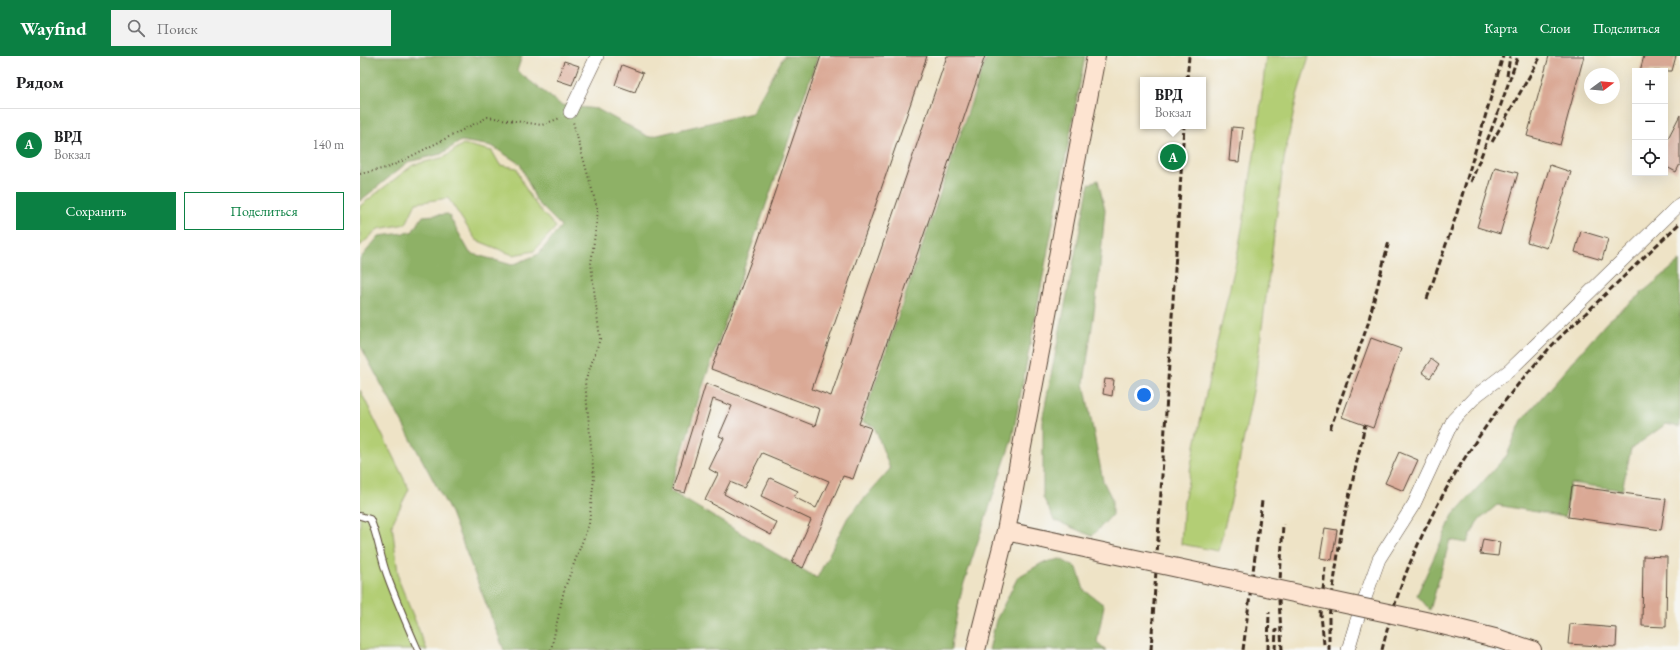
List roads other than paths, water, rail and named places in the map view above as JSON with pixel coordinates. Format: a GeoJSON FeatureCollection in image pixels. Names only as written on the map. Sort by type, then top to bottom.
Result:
{"type":"FeatureCollection","features":[{"type":"Feature","properties":{"kind":"main road"},"geometry":{"type":"LineString","coordinates":[[976,650],[1006,531],[1096,56]]}},
{"type":"Feature","properties":{"kind":"main road"},"geometry":{"type":"LineString","coordinates":[[1006,531],[1430,622],[1532,650]]}},
{"type":"Feature","properties":{"kind":"street"},"geometry":{"type":"LineString","coordinates":[[570,112],[597,56]]}},
{"type":"Feature","properties":{"kind":"street"},"geometry":{"type":"LineString","coordinates":[[1348,650],[1356,623],[1379,560],[1414,504],[1453,420],[1477,395],[1510,370],[1680,204]]}},
{"type":"Feature","properties":{"kind":"lane"},"geometry":{"type":"LineString","coordinates":[[360,516],[370,519],[376,532],[379,550],[387,576],[418,650]]}},
{"type":"Feature","properties":{"kind":"railway"},"geometry":{"type":"LineString","coordinates":[[1187,77],[1189,56]]}},
{"type":"Feature","properties":{"kind":"railway"},"geometry":{"type":"LineString","coordinates":[[1427,299],[1456,216],[1503,56]]}},
{"type":"Feature","properties":{"kind":"railway"},"geometry":{"type":"LineString","coordinates":[[1507,76],[1510,56]]}},
{"type":"Feature","properties":{"kind":"railway"},"geometry":{"type":"LineString","coordinates":[[1471,182],[1518,56]]}},
{"type":"Feature","properties":{"kind":"railway"},"geometry":{"type":"LineString","coordinates":[[1492,142],[1541,56]]}},
{"type":"Feature","properties":{"kind":"railway"},"geometry":{"type":"LineString","coordinates":[[1151,650],[1184,129]]}},
{"type":"Feature","properties":{"kind":"railway"},"geometry":{"type":"LineString","coordinates":[[1382,650],[1393,609],[1408,568],[1425,529],[1445,490],[1492,418],[1519,383],[1556,341],[1680,223]]}},
{"type":"Feature","properties":{"kind":"railway"},"geometry":{"type":"LineString","coordinates":[[1330,429],[1367,327],[1389,241]]}},
{"type":"Feature","properties":{"kind":"railway"},"geometry":{"type":"LineString","coordinates":[[1329,650],[1329,617],[1341,533],[1365,425]]}},
{"type":"Feature","properties":{"kind":"railway"},"geometry":{"type":"LineString","coordinates":[[1243,650],[1262,501]]}},
{"type":"Feature","properties":{"kind":"railway"},"geometry":{"type":"LineString","coordinates":[[1282,650],[1279,600],[1283,524]]}},
{"type":"Feature","properties":{"kind":"railway"},"geometry":{"type":"LineString","coordinates":[[1324,644],[1321,615],[1325,567]]}},
{"type":"Feature","properties":{"kind":"railway"},"geometry":{"type":"LineString","coordinates":[[1268,650],[1269,612]]}},
{"type":"Feature","properties":{"kind":"railway"},"geometry":{"type":"LineString","coordinates":[[1275,650],[1276,629]]}},
{"type":"Feature","properties":{"kind":"place","name":"ВРД"},"geometry":{"type":"Point","coordinates":[1173,157]}}]}
